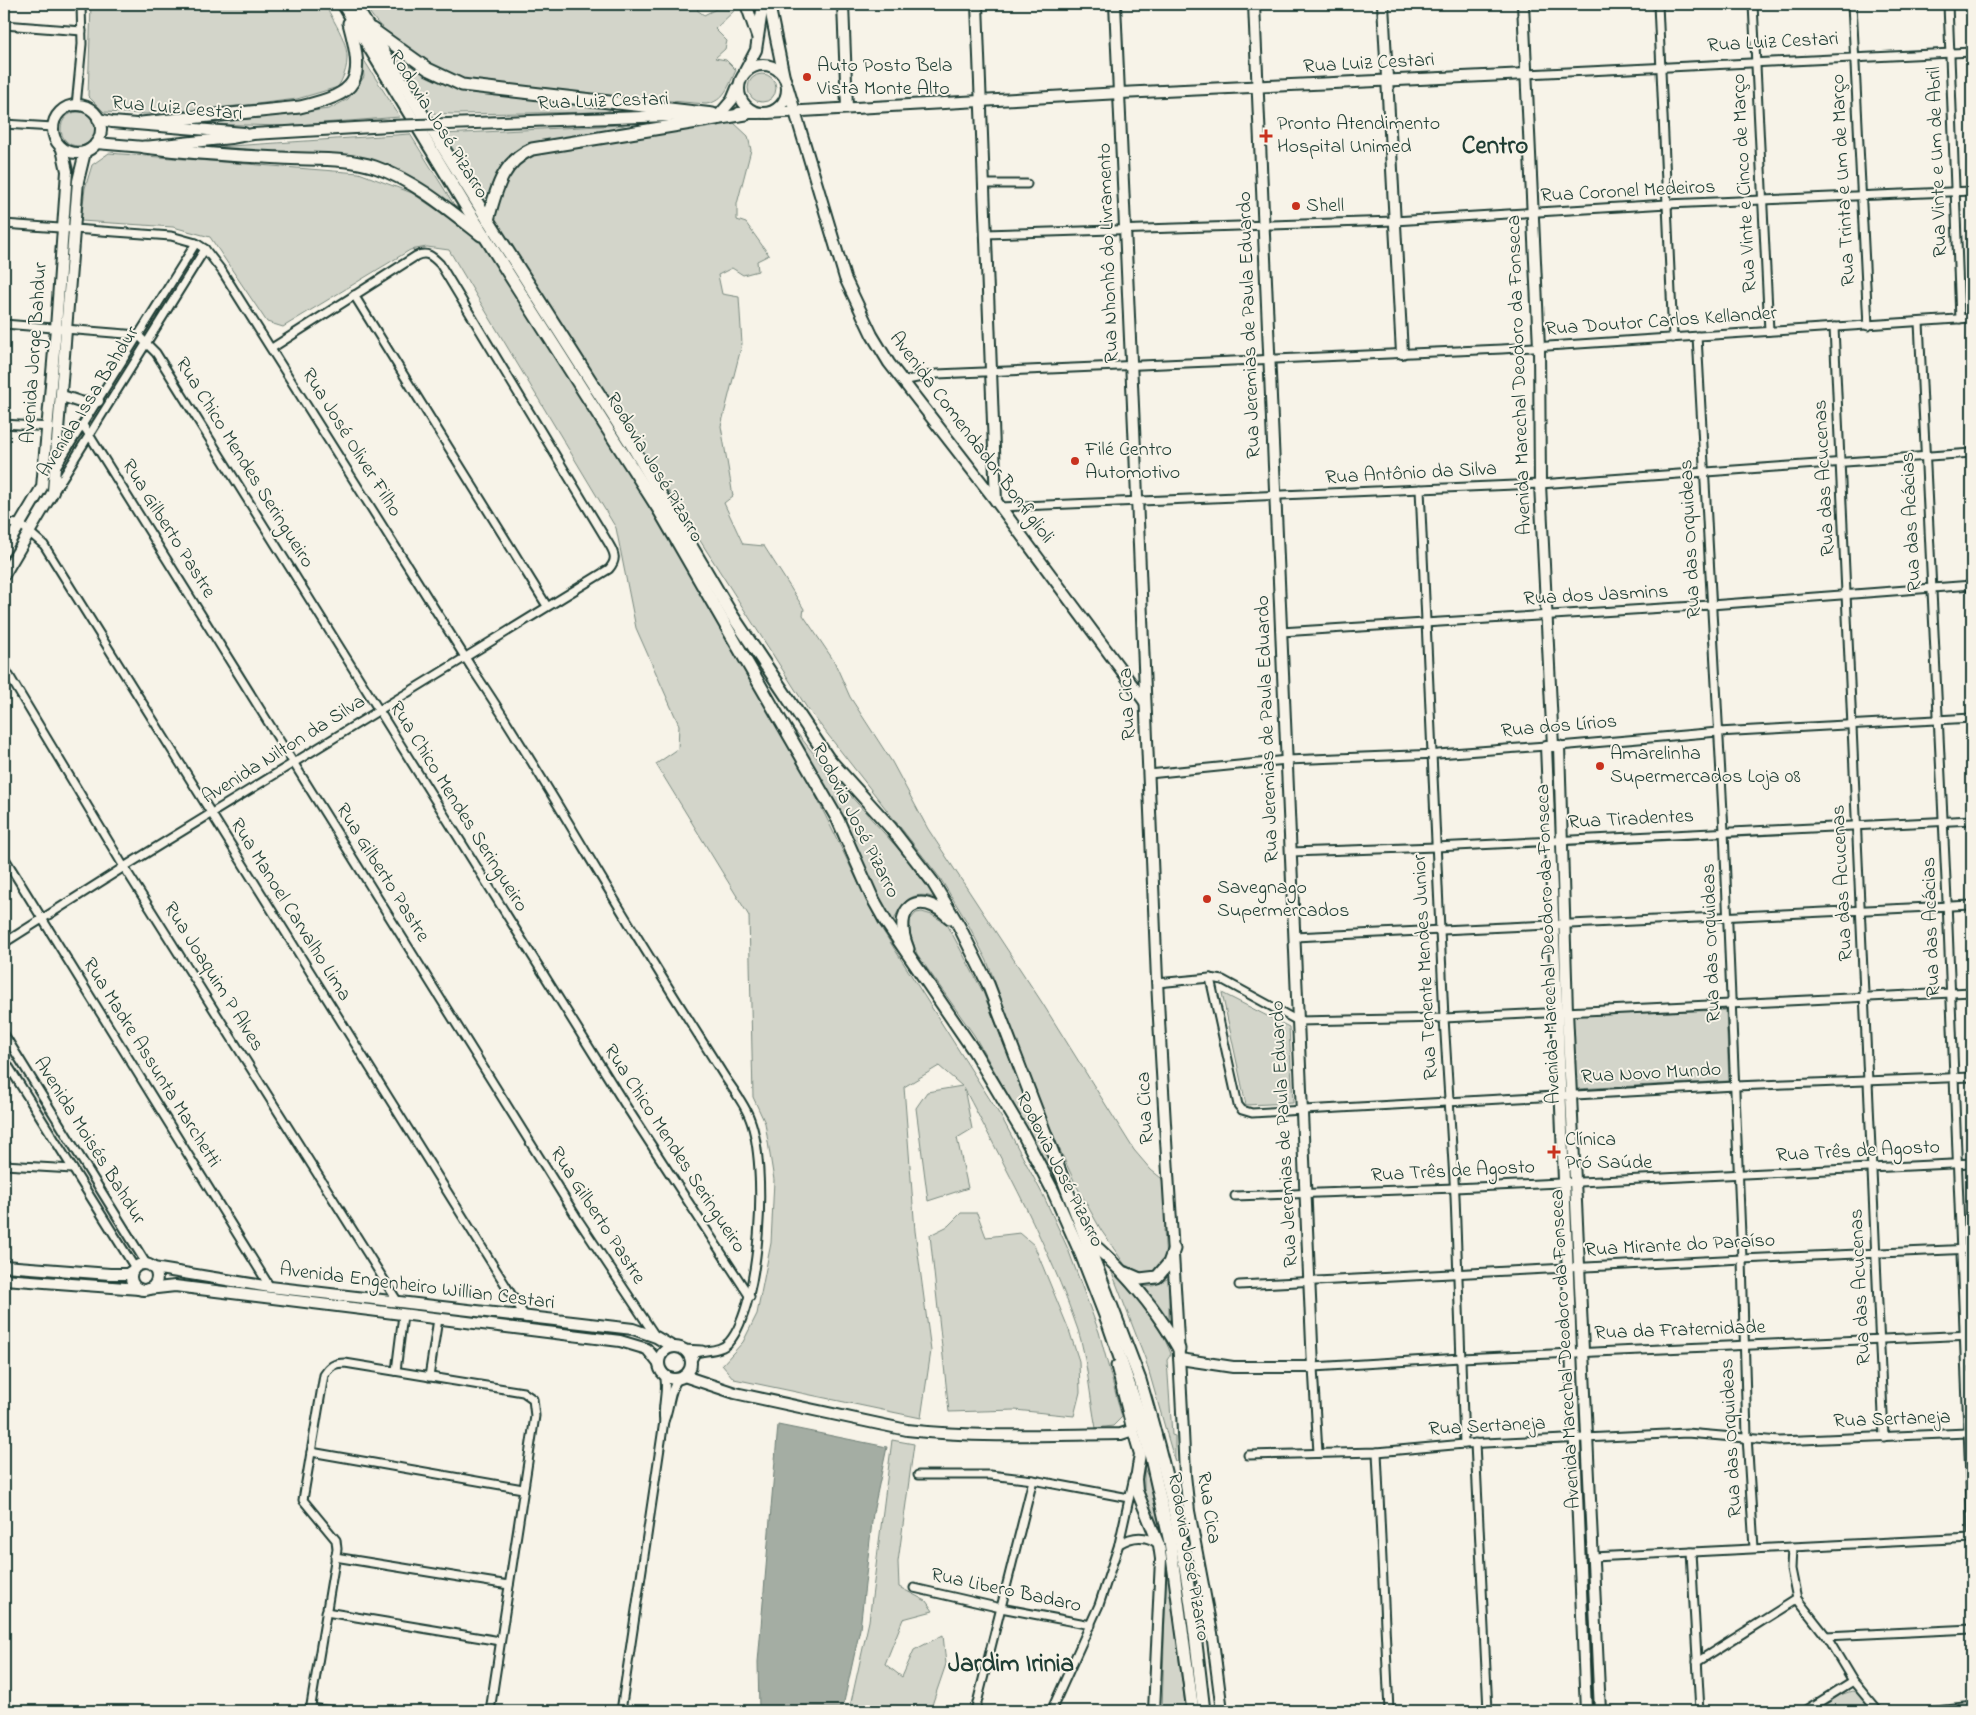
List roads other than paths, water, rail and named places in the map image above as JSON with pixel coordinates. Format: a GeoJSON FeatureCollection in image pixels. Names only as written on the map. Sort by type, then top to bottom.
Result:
{"type":"FeatureCollection","features":[{"type":"Feature","properties":{"kind":"main road","name":"Rodovia José Pizarro"},"geometry":{"type":"LineString","coordinates":[[347,4],[368,26],[625,436],[679,528],[808,730],[828,758],[891,828],[932,881],[959,926],[988,984],[1140,1380],[1160,1445],[1188,1581],[1204,1711]]}},
{"type":"Feature","properties":{"kind":"main road","name":"Rodovia José Pizarro"},"geometry":{"type":"LineString","coordinates":[[347,4],[487,240],[659,510],[838,820],[872,897],[886,922],[953,1018],[1008,1107],[1065,1218],[1108,1323],[1139,1413],[1157,1481],[1164,1544],[1193,1711]]}},
{"type":"Feature","properties":{"kind":"main road"},"geometry":{"type":"LineString","coordinates":[[141,124],[300,107],[326,101],[346,91],[357,73],[358,66],[347,4]]}},
{"type":"Feature","properties":{"kind":"main road"},"geometry":{"type":"LineString","coordinates":[[368,26],[428,69],[462,85],[716,114]]}},
{"type":"Feature","properties":{"kind":"main road"},"geometry":{"type":"LineString","coordinates":[[488,220],[500,179],[519,154],[532,149],[746,114]]}},
{"type":"Feature","properties":{"kind":"main road"},"geometry":{"type":"LineString","coordinates":[[144,147],[230,156],[352,162],[373,166],[423,191],[487,240]]}},
{"type":"Feature","properties":{"kind":"main road"},"geometry":{"type":"LineString","coordinates":[[915,966],[902,929],[903,914],[909,907],[916,904],[934,905],[959,926]]}},
{"type":"Feature","properties":{"kind":"main road"},"geometry":{"type":"LineString","coordinates":[[1065,1218],[1108,1337],[1134,1430]]}},
{"type":"Feature","properties":{"kind":"main road"},"geometry":{"type":"LineString","coordinates":[[1087,1239],[1120,1270],[1156,1310],[1179,1354]]}},
{"type":"Feature","properties":{"kind":"main road"},"geometry":{"type":"LineString","coordinates":[[1120,1270],[1140,1279],[1157,1277],[1169,1263],[1174,1249]]}},
{"type":"Feature","properties":{"kind":"street"},"geometry":{"type":"LineString","coordinates":[[76,106],[82,44],[81,4]]}},
{"type":"Feature","properties":{"kind":"street"},"geometry":{"type":"LineString","coordinates":[[746,4],[758,38]]}},
{"type":"Feature","properties":{"kind":"street"},"geometry":{"type":"LineString","coordinates":[[716,114],[732,100],[756,50],[763,4]]}},
{"type":"Feature","properties":{"kind":"street","name":"Avenida Comendador Bonfiglioli"},"geometry":{"type":"LineString","coordinates":[[769,4],[794,113],[846,278],[872,335],[902,381],[998,504],[1146,703]]}},
{"type":"Feature","properties":{"kind":"street"},"geometry":{"type":"LineString","coordinates":[[842,4],[847,108]]}},
{"type":"Feature","properties":{"kind":"street"},"geometry":{"type":"LineString","coordinates":[[977,4],[998,504]]}},
{"type":"Feature","properties":{"kind":"street","name":"Rua Nhonhô do Livramento"},"geometry":{"type":"LineString","coordinates":[[1115,4],[1137,500]]}},
{"type":"Feature","properties":{"kind":"street","name":"Rua Jeremias de Paula Eduardo"},"geometry":{"type":"LineString","coordinates":[[1254,4],[1318,1453]]}},
{"type":"Feature","properties":{"kind":"street"},"geometry":{"type":"LineString","coordinates":[[1383,4],[1402,353]]}},
{"type":"Feature","properties":{"kind":"street","name":"Avenida Marechal Deodoro da Fonseca"},"geometry":{"type":"LineString","coordinates":[[1523,4],[1539,347],[1540,484],[1546,616],[1553,746],[1562,840],[1565,924],[1560,1096],[1586,1711]]}},
{"type":"Feature","properties":{"kind":"street"},"geometry":{"type":"LineString","coordinates":[[1658,4],[1673,338]]}},
{"type":"Feature","properties":{"kind":"street","name":"Rua Vinte e Cinco de Março"},"geometry":{"type":"LineString","coordinates":[[1753,4],[1769,331]]}},
{"type":"Feature","properties":{"kind":"street","name":"Rua Trinta e Um de Março"},"geometry":{"type":"LineString","coordinates":[[1852,4],[1868,326]]}},
{"type":"Feature","properties":{"kind":"street","name":"Rua Vinte e Um de Abril"},"geometry":{"type":"LineString","coordinates":[[1948,4],[1960,319]]}},
{"type":"Feature","properties":{"kind":"street"},"geometry":{"type":"LineString","coordinates":[[4,25],[82,31]]}},
{"type":"Feature","properties":{"kind":"street","name":"Rua Luiz Cestari"},"geometry":{"type":"LineString","coordinates":[[96,143],[144,147],[253,134],[389,126],[664,118],[716,114],[794,113],[847,108],[1120,92],[1387,81],[1972,52]]}},
{"type":"Feature","properties":{"kind":"street"},"geometry":{"type":"LineString","coordinates":[[767,65],[780,72],[786,82],[784,100],[774,110],[763,113],[753,111],[742,102],[739,96],[741,79],[753,66],[767,65]]}},
{"type":"Feature","properties":{"kind":"street"},"geometry":{"type":"LineString","coordinates":[[76,106],[88,108],[98,119],[100,132],[96,143],[85,152],[78,153],[62,149],[57,143],[53,128],[62,111],[76,106]]}},
{"type":"Feature","properties":{"kind":"street","name":"Rua Luiz Cestari"},"geometry":{"type":"LineString","coordinates":[[98,119],[112,122],[253,134]]}},
{"type":"Feature","properties":{"kind":"street"},"geometry":{"type":"LineString","coordinates":[[4,124],[53,128]]}},
{"type":"Feature","properties":{"kind":"street","name":"Avenida Jorge Bahdur"},"geometry":{"type":"LineString","coordinates":[[4,551],[42,486],[53,427],[62,396],[62,228],[67,171],[62,149]]}},
{"type":"Feature","properties":{"kind":"street","name":"Avenida Jorge Bahdur"},"geometry":{"type":"LineString","coordinates":[[53,492],[53,427],[61,329],[80,167],[85,152]]}},
{"type":"Feature","properties":{"kind":"street"},"geometry":{"type":"LineString","coordinates":[[984,184],[1028,184]]}},
{"type":"Feature","properties":{"kind":"street","name":"Rua Coronel Medeiros"},"geometry":{"type":"LineString","coordinates":[[986,234],[1394,221],[1667,204],[1972,191]]}},
{"type":"Feature","properties":{"kind":"street","name":"Rua José Oliver Filho"},"geometry":{"type":"LineString","coordinates":[[4,224],[171,236],[196,243],[205,249],[222,270],[272,348],[466,657],[574,831],[609,892],[750,1117],[758,1165],[760,1196],[750,1297],[742,1324],[728,1344],[723,1348],[696,1353],[691,1364]]}},
{"type":"Feature","properties":{"kind":"street","name":"Avenida Issa Bahdur"},"geometry":{"type":"LineString","coordinates":[[42,486],[54,471],[196,243]]}},
{"type":"Feature","properties":{"kind":"street","name":"Avenida Issa Bahdur"},"geometry":{"type":"LineString","coordinates":[[4,575],[53,492],[205,249]]}},
{"type":"Feature","properties":{"kind":"street","name":"Avenida Nilton da Silva"},"geometry":{"type":"LineString","coordinates":[[4,944],[41,918],[608,569],[615,557],[610,544],[440,264],[432,256],[424,253],[416,256],[354,295]]}},
{"type":"Feature","properties":{"kind":"street"},"geometry":{"type":"LineString","coordinates":[[272,348],[354,295],[547,606]]}},
{"type":"Feature","properties":{"kind":"street","name":"Rua Doutor Carlos Kellander"},"geometry":{"type":"LineString","coordinates":[[902,381],[937,374],[1539,347],[1972,318]]}},
{"type":"Feature","properties":{"kind":"street","name":"Rua das Acácias"},"geometry":{"type":"LineString","coordinates":[[1918,322],[1951,993],[1960,1249],[1968,1336],[1968,1433],[1972,1530]]}},
{"type":"Feature","properties":{"kind":"street"},"geometry":{"type":"LineString","coordinates":[[4,324],[138,335]]}},
{"type":"Feature","properties":{"kind":"street","name":"Rua das Acucenas"},"geometry":{"type":"LineString","coordinates":[[1834,327],[1884,1437]]}},
{"type":"Feature","properties":{"kind":"street","name":"Rua Chico Mendes Seringueiro"},"geometry":{"type":"LineString","coordinates":[[138,335],[147,342],[164,364],[378,711],[624,1103],[750,1297]]}},
{"type":"Feature","properties":{"kind":"street","name":"Rua das Orquideas"},"geometry":{"type":"LineString","coordinates":[[1697,336],[1728,916],[1742,1258],[1746,1436],[1754,1548]]}},
{"type":"Feature","properties":{"kind":"street"},"geometry":{"type":"LineString","coordinates":[[62,396],[84,403],[98,401]]}},
{"type":"Feature","properties":{"kind":"street"},"geometry":{"type":"LineString","coordinates":[[4,424],[53,427]]}},
{"type":"Feature","properties":{"kind":"street","name":"Rua Gilberto Pastre"},"geometry":{"type":"LineString","coordinates":[[83,425],[91,434],[579,1221],[656,1337]]}},
{"type":"Feature","properties":{"kind":"street","name":"Rua Antônio da Silva"},"geometry":{"type":"LineString","coordinates":[[998,504],[1275,496],[1540,484],[1972,453]]}},
{"type":"Feature","properties":{"kind":"street","name":"Rua Tenente Mendes Junior"},"geometry":{"type":"LineString","coordinates":[[1420,489],[1444,1018],[1458,1274],[1464,1444]]}},
{"type":"Feature","properties":{"kind":"street","name":"Rua Cica"},"geometry":{"type":"LineString","coordinates":[[1137,500],[1157,983],[1187,1494],[1212,1633],[1222,1711]]}},
{"type":"Feature","properties":{"kind":"street"},"geometry":{"type":"LineString","coordinates":[[4,523],[20,524]]}},
{"type":"Feature","properties":{"kind":"street","name":"Rua Manoel Carvalho Lima"},"geometry":{"type":"LineString","coordinates":[[20,524],[44,545],[526,1318]]}},
{"type":"Feature","properties":{"kind":"street","name":"Rua dos Jasmins"},"geometry":{"type":"LineString","coordinates":[[1281,632],[1711,605],[1972,585]]}},
{"type":"Feature","properties":{"kind":"street"},"geometry":{"type":"LineString","coordinates":[[1116,662],[1125,669],[1138,687],[1141,689],[1144,687]]}},
{"type":"Feature","properties":{"kind":"street","name":"Rua Joaquim P Alves"},"geometry":{"type":"LineString","coordinates":[[4,668],[124,867],[398,1302]]}},
{"type":"Feature","properties":{"kind":"street","name":"Rua dos Lírios"},"geometry":{"type":"LineString","coordinates":[[1149,774],[1287,760],[1432,754],[1718,732],[1972,718]]}},
{"type":"Feature","properties":{"kind":"street","name":"Avenida Marechal Deodoro da Fonseca"},"geometry":{"type":"LineString","coordinates":[[1553,746],[1549,842],[1553,925],[1572,1095],[1600,1711]]}},
{"type":"Feature","properties":{"kind":"street","name":"Rua Tiradentes"},"geometry":{"type":"LineString","coordinates":[[1291,852],[1549,842],[1724,831],[1972,820]]}},
{"type":"Feature","properties":{"kind":"street","name":"Rua Madre Assunta Marchetti"},"geometry":{"type":"LineString","coordinates":[[4,857],[270,1287]]}},
{"type":"Feature","properties":{"kind":"street"},"geometry":{"type":"LineString","coordinates":[[1294,937],[1441,932],[1565,924],[1972,905]]}},
{"type":"Feature","properties":{"kind":"street"},"geometry":{"type":"LineString","coordinates":[[1157,983],[1210,978],[1228,982],[1298,1021],[1444,1018],[1972,992]]}},
{"type":"Feature","properties":{"kind":"street","name":"Rua Novo Mundo"},"geometry":{"type":"LineString","coordinates":[[1210,978],[1238,1105],[1242,1110],[1252,1113],[1735,1086],[1972,1077]]}},
{"type":"Feature","properties":{"kind":"street","name":"Avenida Moisés Bahdur"},"geometry":{"type":"LineString","coordinates":[[4,1034],[150,1266]]}},
{"type":"Feature","properties":{"kind":"street","name":"Avenida Moisés Bahdur"},"geometry":{"type":"LineString","coordinates":[[5,1062],[73,1169],[133,1269]]}},
{"type":"Feature","properties":{"kind":"street","name":"Rua Três de Agosto"},"geometry":{"type":"LineString","coordinates":[[1235,1196],[1454,1188],[1972,1163]]}},
{"type":"Feature","properties":{"kind":"street"},"geometry":{"type":"LineString","coordinates":[[4,1165],[73,1169]]}},
{"type":"Feature","properties":{"kind":"street","name":"Rua Mirante do Paraíso"},"geometry":{"type":"LineString","coordinates":[[1239,1285],[1742,1258],[1972,1249]]}},
{"type":"Feature","properties":{"kind":"street"},"geometry":{"type":"LineString","coordinates":[[4,1266],[119,1274],[142,1264],[150,1266],[156,1280],[143,1289],[132,1283],[133,1269]]}},
{"type":"Feature","properties":{"kind":"street","name":"Avenida Engenheiro Willian Cestari"},"geometry":{"type":"LineString","coordinates":[[150,1266],[270,1287],[633,1329],[656,1337],[678,1348]]}},
{"type":"Feature","properties":{"kind":"street"},"geometry":{"type":"LineString","coordinates":[[42,1282],[43,1269]]}},
{"type":"Feature","properties":{"kind":"street","name":"Avenida Engenheiro Willian Cestari"},"geometry":{"type":"LineString","coordinates":[[4,1280],[143,1289],[168,1285],[620,1341],[647,1349],[659,1364]]}},
{"type":"Feature","properties":{"kind":"street"},"geometry":{"type":"LineString","coordinates":[[396,1371],[403,1315]]}},
{"type":"Feature","properties":{"kind":"street"},"geometry":{"type":"LineString","coordinates":[[429,1377],[438,1319]]}},
{"type":"Feature","properties":{"kind":"street","name":"Rua da Fraternidade"},"geometry":{"type":"LineString","coordinates":[[1179,1354],[1233,1367],[1313,1368],[1461,1358],[1968,1336]]}},
{"type":"Feature","properties":{"kind":"street"},"geometry":{"type":"LineString","coordinates":[[678,1348],[691,1364],[699,1382]]}},
{"type":"Feature","properties":{"kind":"street"},"geometry":{"type":"LineString","coordinates":[[664,1421],[662,1411],[666,1382],[659,1364],[663,1353],[678,1348],[710,1350]]}},
{"type":"Feature","properties":{"kind":"street"},"geometry":{"type":"LineString","coordinates":[[332,1711],[310,1709],[335,1557],[336,1540],[303,1500],[320,1388],[329,1367],[337,1363],[345,1363],[523,1392],[533,1399],[535,1416],[490,1711]]}},
{"type":"Feature","properties":{"kind":"street"},"geometry":{"type":"LineString","coordinates":[[621,1711],[664,1421],[674,1387],[691,1364]]}},
{"type":"Feature","properties":{"kind":"street"},"geometry":{"type":"LineString","coordinates":[[664,1374],[669,1378],[681,1378],[699,1382],[735,1393],[832,1415],[935,1434],[1112,1434],[1126,1433],[1134,1430],[1140,1454],[1119,1544],[1091,1626],[1051,1711]]}},
{"type":"Feature","properties":{"kind":"street","name":"Rua Sertaneja"},"geometry":{"type":"LineString","coordinates":[[1248,1456],[1377,1452],[1475,1443],[1687,1433],[1779,1440],[1968,1433]]}},
{"type":"Feature","properties":{"kind":"street"},"geometry":{"type":"LineString","coordinates":[[1475,1443],[1488,1711]]}},
{"type":"Feature","properties":{"kind":"street"},"geometry":{"type":"LineString","coordinates":[[311,1452],[523,1489]]}},
{"type":"Feature","properties":{"kind":"street"},"geometry":{"type":"LineString","coordinates":[[1377,1452],[1389,1711]]}},
{"type":"Feature","properties":{"kind":"street"},"geometry":{"type":"LineString","coordinates":[[1137,1468],[1136,1484],[1140,1499],[1164,1544],[1160,1572],[1154,1711]]}},
{"type":"Feature","properties":{"kind":"street"},"geometry":{"type":"LineString","coordinates":[[918,1475],[990,1475],[1033,1480],[1129,1498]]}},
{"type":"Feature","properties":{"kind":"street"},"geometry":{"type":"LineString","coordinates":[[975,1711],[1033,1480]]}},
{"type":"Feature","properties":{"kind":"street"},"geometry":{"type":"LineString","coordinates":[[1119,1544],[1132,1538],[1141,1537],[1150,1538],[1164,1544]]}},
{"type":"Feature","properties":{"kind":"street"},"geometry":{"type":"LineString","coordinates":[[1593,1557],[1972,1538]]}},
{"type":"Feature","properties":{"kind":"street"},"geometry":{"type":"LineString","coordinates":[[1792,1547],[1791,1569],[1797,1599],[1826,1636],[1853,1681],[1878,1711]]}},
{"type":"Feature","properties":{"kind":"street"},"geometry":{"type":"LineString","coordinates":[[1691,1552],[1700,1711]]}},
{"type":"Feature","properties":{"kind":"street"},"geometry":{"type":"LineString","coordinates":[[335,1557],[508,1586]]}},
{"type":"Feature","properties":{"kind":"street","name":"Rua Libero Badaro"},"geometry":{"type":"LineString","coordinates":[[914,1588],[1091,1626]]}},
{"type":"Feature","properties":{"kind":"street"},"geometry":{"type":"LineString","coordinates":[[1697,1662],[1797,1599]]}},
{"type":"Feature","properties":{"kind":"street"},"geometry":{"type":"LineString","coordinates":[[326,1612],[500,1642]]}},
{"type":"Feature","properties":{"kind":"street"},"geometry":{"type":"LineString","coordinates":[[1826,1636],[1972,1629]]}},
{"type":"Feature","properties":{"kind":"street"},"geometry":{"type":"LineString","coordinates":[[1805,1711],[1853,1681]]}},
{"type":"Feature","properties":{"kind":"street"},"geometry":{"type":"LineString","coordinates":[[1927,1711],[1972,1706]]}},
{"type":"Feature","properties":{"kind":"place","name":"Auto Posto Bela Vista Monte Alto"},"geometry":{"type":"Point","coordinates":[807,77]}},
{"type":"Feature","properties":{"kind":"place","name":"Pronto Atendimento Hospital Unimed"},"geometry":{"type":"Point","coordinates":[1266,136]}},
{"type":"Feature","properties":{"kind":"place","name":"Shell"},"geometry":{"type":"Point","coordinates":[1296,206]}},
{"type":"Feature","properties":{"kind":"place","name":"Filé Centro Automotivo"},"geometry":{"type":"Point","coordinates":[1075,461]}},
{"type":"Feature","properties":{"kind":"place","name":"Amarelinha Supermercados Loja 08"},"geometry":{"type":"Point","coordinates":[1600,766]}},
{"type":"Feature","properties":{"kind":"place","name":"Savegnago Supermercados"},"geometry":{"type":"Point","coordinates":[1207,899]}},
{"type":"Feature","properties":{"kind":"place","name":"Clínica Pró Saúde"},"geometry":{"type":"Point","coordinates":[1554,1152]}},
{"type":"Feature","properties":{"kind":"district","name":"Centro"},"geometry":{"type":"Point","coordinates":[1495,147]}},
{"type":"Feature","properties":{"kind":"district","name":"Jardim Irinia"},"geometry":{"type":"Point","coordinates":[1011,1665]}}]}
